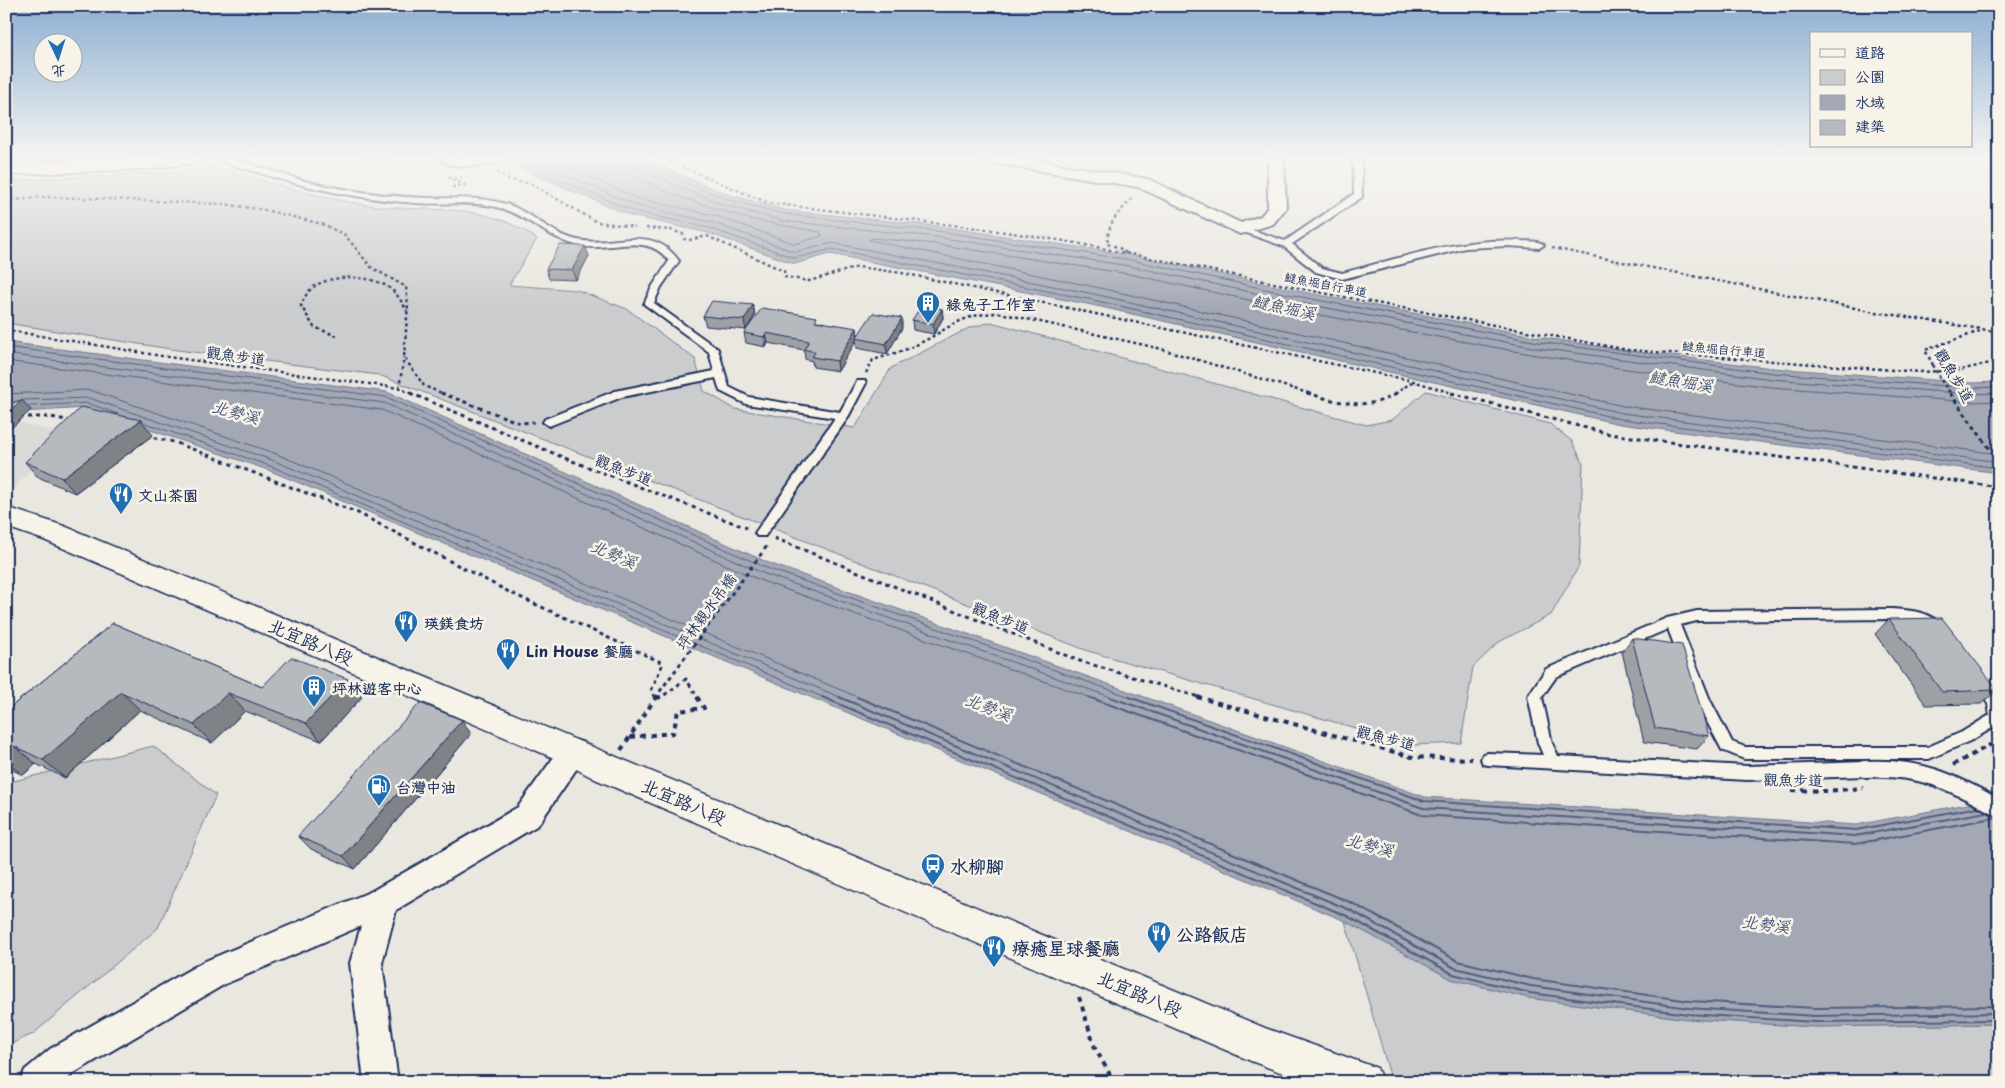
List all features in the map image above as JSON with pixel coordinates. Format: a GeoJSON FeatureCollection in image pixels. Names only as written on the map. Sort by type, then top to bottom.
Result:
{"type":"FeatureCollection","features":[{"type":"Feature","properties":{"kind":"main road","name":"北宜路八段"},"geometry":{"type":"LineString","coordinates":[[6,517],[54,533],[574,752],[608,769],[1265,1047],[1362,1082]]}},
{"type":"Feature","properties":{"kind":"street"},"geometry":{"type":"LineString","coordinates":[[1195,208],[1240,229],[1268,220],[1276,208]]}},
{"type":"Feature","properties":{"kind":"street"},"geometry":{"type":"LineString","coordinates":[[37,1082],[62,1062],[214,972],[358,914],[528,816],[574,752]]}},
{"type":"Feature","properties":{"kind":"street"},"geometry":{"type":"LineString","coordinates":[[381,1082],[366,964],[383,901]]}},
{"type":"Feature","properties":{"kind":"lane"},"geometry":{"type":"LineString","coordinates":[[504,208],[527,217],[562,238],[584,244],[643,242],[658,244],[669,251],[674,261],[666,277],[651,294],[649,304],[714,351],[724,389],[746,400],[843,416]]}},
{"type":"Feature","properties":{"kind":"lane"},"geometry":{"type":"LineString","coordinates":[[1286,244],[1340,208]]}},
{"type":"Feature","properties":{"kind":"lane"},"geometry":{"type":"LineString","coordinates":[[1240,229],[1286,244],[1319,270],[1342,276],[1465,245],[1508,243],[1539,245]]}},
{"type":"Feature","properties":{"kind":"lane"},"geometry":{"type":"LineString","coordinates":[[549,422],[619,394],[721,373]]}},
{"type":"Feature","properties":{"kind":"lane"},"geometry":{"type":"LineString","coordinates":[[761,533],[843,416],[861,383]]}},
{"type":"Feature","properties":{"kind":"lane"},"geometry":{"type":"LineString","coordinates":[[1553,763],[1545,743],[1535,696],[1551,673],[1595,652],[1672,622],[1697,616],[1744,613],[1911,615],[1924,620],[1944,637]]}},
{"type":"Feature","properties":{"kind":"lane"},"geometry":{"type":"LineString","coordinates":[[1672,622],[1703,701],[1726,746],[1744,753],[1929,753],[1967,736],[1997,718],[1995,702],[1974,675]]}},
{"type":"Feature","properties":{"kind":"lane"},"geometry":{"type":"LineString","coordinates":[[1488,760],[1747,774],[1887,768],[1922,772],[1980,797],[1999,808]]}},
{"type":"Feature","properties":{"kind":"path"},"geometry":{"type":"LineString","coordinates":[[249,208],[322,224],[345,235],[371,267],[406,288],[407,312],[404,357],[399,388]]}},
{"type":"Feature","properties":{"kind":"path"},"geometry":{"type":"LineString","coordinates":[[569,208],[597,222],[671,230],[683,234],[684,239],[690,240],[707,236],[784,271],[785,277],[809,281],[824,275],[858,267],[902,272],[1413,381],[1610,434],[1999,487]]}},
{"type":"Feature","properties":{"kind":"path","name":"𩻸魚堀自行車道"},"geometry":{"type":"LineString","coordinates":[[808,208],[984,229],[1126,253],[1333,295],[1628,350],[1920,372],[1950,372],[1983,367],[1999,360]]}},
{"type":"Feature","properties":{"kind":"path"},"geometry":{"type":"LineString","coordinates":[[1122,208],[1108,230],[1108,244],[1118,247],[1126,253]]}},
{"type":"Feature","properties":{"kind":"path"},"geometry":{"type":"LineString","coordinates":[[1539,245],[1852,307],[1999,332]]}},
{"type":"Feature","properties":{"kind":"path"},"geometry":{"type":"LineString","coordinates":[[337,336],[324,334],[307,321],[301,306],[306,294],[313,287],[330,280],[371,280],[387,286],[407,312]]}},
{"type":"Feature","properties":{"kind":"path"},"geometry":{"type":"LineString","coordinates":[[861,383],[873,360],[913,347],[961,320],[980,313],[1000,313],[1158,348],[1339,402],[1380,404],[1413,381]]}},
{"type":"Feature","properties":{"kind":"path","name":"觀魚步道"},"geometry":{"type":"LineString","coordinates":[[1984,329],[1925,350],[1945,387],[1999,462]]}},
{"type":"Feature","properties":{"kind":"path","name":"觀魚步道"},"geometry":{"type":"LineString","coordinates":[[6,330],[159,356],[399,388],[567,459],[773,537],[1080,661],[1242,710],[1412,757],[1488,760]]}},
{"type":"Feature","properties":{"kind":"path"},"geometry":{"type":"LineString","coordinates":[[404,357],[424,386],[520,423],[549,422]]}},
{"type":"Feature","properties":{"kind":"path"},"geometry":{"type":"LineString","coordinates":[[12,418],[51,417],[79,423]]}},
{"type":"Feature","properties":{"kind":"path"},"geometry":{"type":"LineString","coordinates":[[136,434],[174,442],[358,513],[509,592],[663,663],[651,691],[655,698],[663,696],[686,679],[704,708],[678,712],[673,733],[630,738]]}},
{"type":"Feature","properties":{"kind":"path","name":"坪林親水吊橋"},"geometry":{"type":"LineString","coordinates":[[608,769],[655,698],[773,537]]}},
{"type":"Feature","properties":{"kind":"path"},"geometry":{"type":"LineString","coordinates":[[1951,766],[1999,740]]}},
{"type":"Feature","properties":{"kind":"path","name":"觀魚步道"},"geometry":{"type":"LineString","coordinates":[[1786,790],[1826,791],[1872,788]]}},
{"type":"Feature","properties":{"kind":"path"},"geometry":{"type":"LineString","coordinates":[[1069,963],[1094,1048],[1114,1082]]}},
{"type":"Feature","properties":{"kind":"shaded area"},"geometry":{"type":"Polygon","coordinates":[[[14,421],[66,435],[6,496],[6,423],[14,421]]]}},
{"type":"Feature","properties":{"kind":"green space"},"geometry":{"type":"Polygon","coordinates":[[[6,208],[407,208],[475,213],[496,218],[516,226],[537,239],[509,285],[577,290],[627,309],[695,359],[704,391],[735,409],[855,428],[891,368],[969,328],[991,322],[1366,425],[1392,420],[1426,391],[1550,424],[1572,441],[1583,463],[1579,566],[1551,615],[1499,642],[1473,667],[1461,743],[1414,745],[1088,651],[379,375],[177,350],[6,323],[6,208]]]}},
{"type":"Feature","properties":{"kind":"green space"},"geometry":{"type":"Polygon","coordinates":[[[153,746],[216,795],[158,928],[33,1034],[6,1046],[6,783],[153,746]]]}},
{"type":"Feature","properties":{"kind":"green space"},"geometry":{"type":"Polygon","coordinates":[[[1345,921],[1451,979],[1529,998],[1688,1019],[1815,1027],[1999,1024],[1999,1082],[1392,1082],[1345,921]]]}},
{"type":"Feature","properties":{"kind":"water","name":"𩻸魚堀溪"},"geometry":{"type":"Polygon","coordinates":[[[612,208],[777,208],[937,226],[1132,255],[1308,293],[1539,337],[1629,351],[1773,368],[1973,383],[1999,382],[1999,473],[1620,424],[1092,305],[830,254],[795,264],[708,233],[631,216],[612,208]]]}},
{"type":"Feature","properties":{"kind":"water","name":"北勢溪"},"geometry":{"type":"Polygon","coordinates":[[[6,342],[387,392],[769,563],[1425,797],[1856,825],[1999,798],[1999,1024],[1815,1027],[1688,1019],[1529,998],[1451,979],[1345,921],[268,470],[86,408],[6,413],[6,342]]]}},
{"type":"Feature","properties":{"kind":"building"},"geometry":{"type":"Polygon","coordinates":[[[560,245],[585,246],[572,270],[546,269],[560,245]]]}},
{"type":"Feature","properties":{"kind":"building"},"geometry":{"type":"Polygon","coordinates":[[[712,301],[753,305],[744,320],[703,316],[712,301]]]}},
{"type":"Feature","properties":{"kind":"building"},"geometry":{"type":"Polygon","coordinates":[[[922,305],[942,309],[933,324],[912,320],[922,305]]]}},
{"type":"Feature","properties":{"kind":"building"},"geometry":{"type":"Polygon","coordinates":[[[762,308],[817,317],[815,321],[857,328],[837,361],[812,357],[815,352],[804,349],[809,341],[766,333],[764,337],[744,333],[762,308]]]}},
{"type":"Feature","properties":{"kind":"building"},"geometry":{"type":"Polygon","coordinates":[[[873,313],[902,318],[886,344],[856,338],[873,313]]]}},
{"type":"Feature","properties":{"kind":"building"},"geometry":{"type":"Polygon","coordinates":[[[22,400],[6,414],[6,404],[22,400]]]}},
{"type":"Feature","properties":{"kind":"building"},"geometry":{"type":"Polygon","coordinates":[[[81,407],[141,420],[62,478],[25,462],[81,407]]]}},
{"type":"Feature","properties":{"kind":"building"},"geometry":{"type":"Polygon","coordinates":[[[1942,618],[1998,690],[1942,692],[1889,619],[1942,618]]]}},
{"type":"Feature","properties":{"kind":"building"},"geometry":{"type":"Polygon","coordinates":[[[113,623],[262,687],[291,657],[348,679],[306,723],[228,693],[194,725],[121,692],[43,760],[14,746],[6,752],[6,711],[113,623]]]}},
{"type":"Feature","properties":{"kind":"building"},"geometry":{"type":"Polygon","coordinates":[[[1632,638],[1682,645],[1709,736],[1655,728],[1632,638]]]}},
{"type":"Feature","properties":{"kind":"building"},"geometry":{"type":"Polygon","coordinates":[[[420,703],[462,720],[343,856],[298,836],[420,703]]]}},
{"type":"Feature","properties":{"kind":"place","name":"綠兔子工作室"},"geometry":{"type":"Point","coordinates":[928,324]}},
{"type":"Feature","properties":{"kind":"place","name":"文山茶園"},"geometry":{"type":"Point","coordinates":[121,515]}},
{"type":"Feature","properties":{"kind":"place","name":"瑛鎂食坊"},"geometry":{"type":"Point","coordinates":[406,643]}},
{"type":"Feature","properties":{"kind":"place","name":"Lin House 餐廳"},"geometry":{"type":"Point","coordinates":[508,671]}},
{"type":"Feature","properties":{"kind":"place","name":"坪林遊客中心"},"geometry":{"type":"Point","coordinates":[314,708]}},
{"type":"Feature","properties":{"kind":"place","name":"台灣中油"},"geometry":{"type":"Point","coordinates":[379,807]}},
{"type":"Feature","properties":{"kind":"place","name":"水柳腳"},"geometry":{"type":"Point","coordinates":[933,886]}},
{"type":"Feature","properties":{"kind":"place","name":"公路飯店"},"geometry":{"type":"Point","coordinates":[1159,954]}},
{"type":"Feature","properties":{"kind":"place","name":"療癒星球餐廳"},"geometry":{"type":"Point","coordinates":[994,968]}}]}
